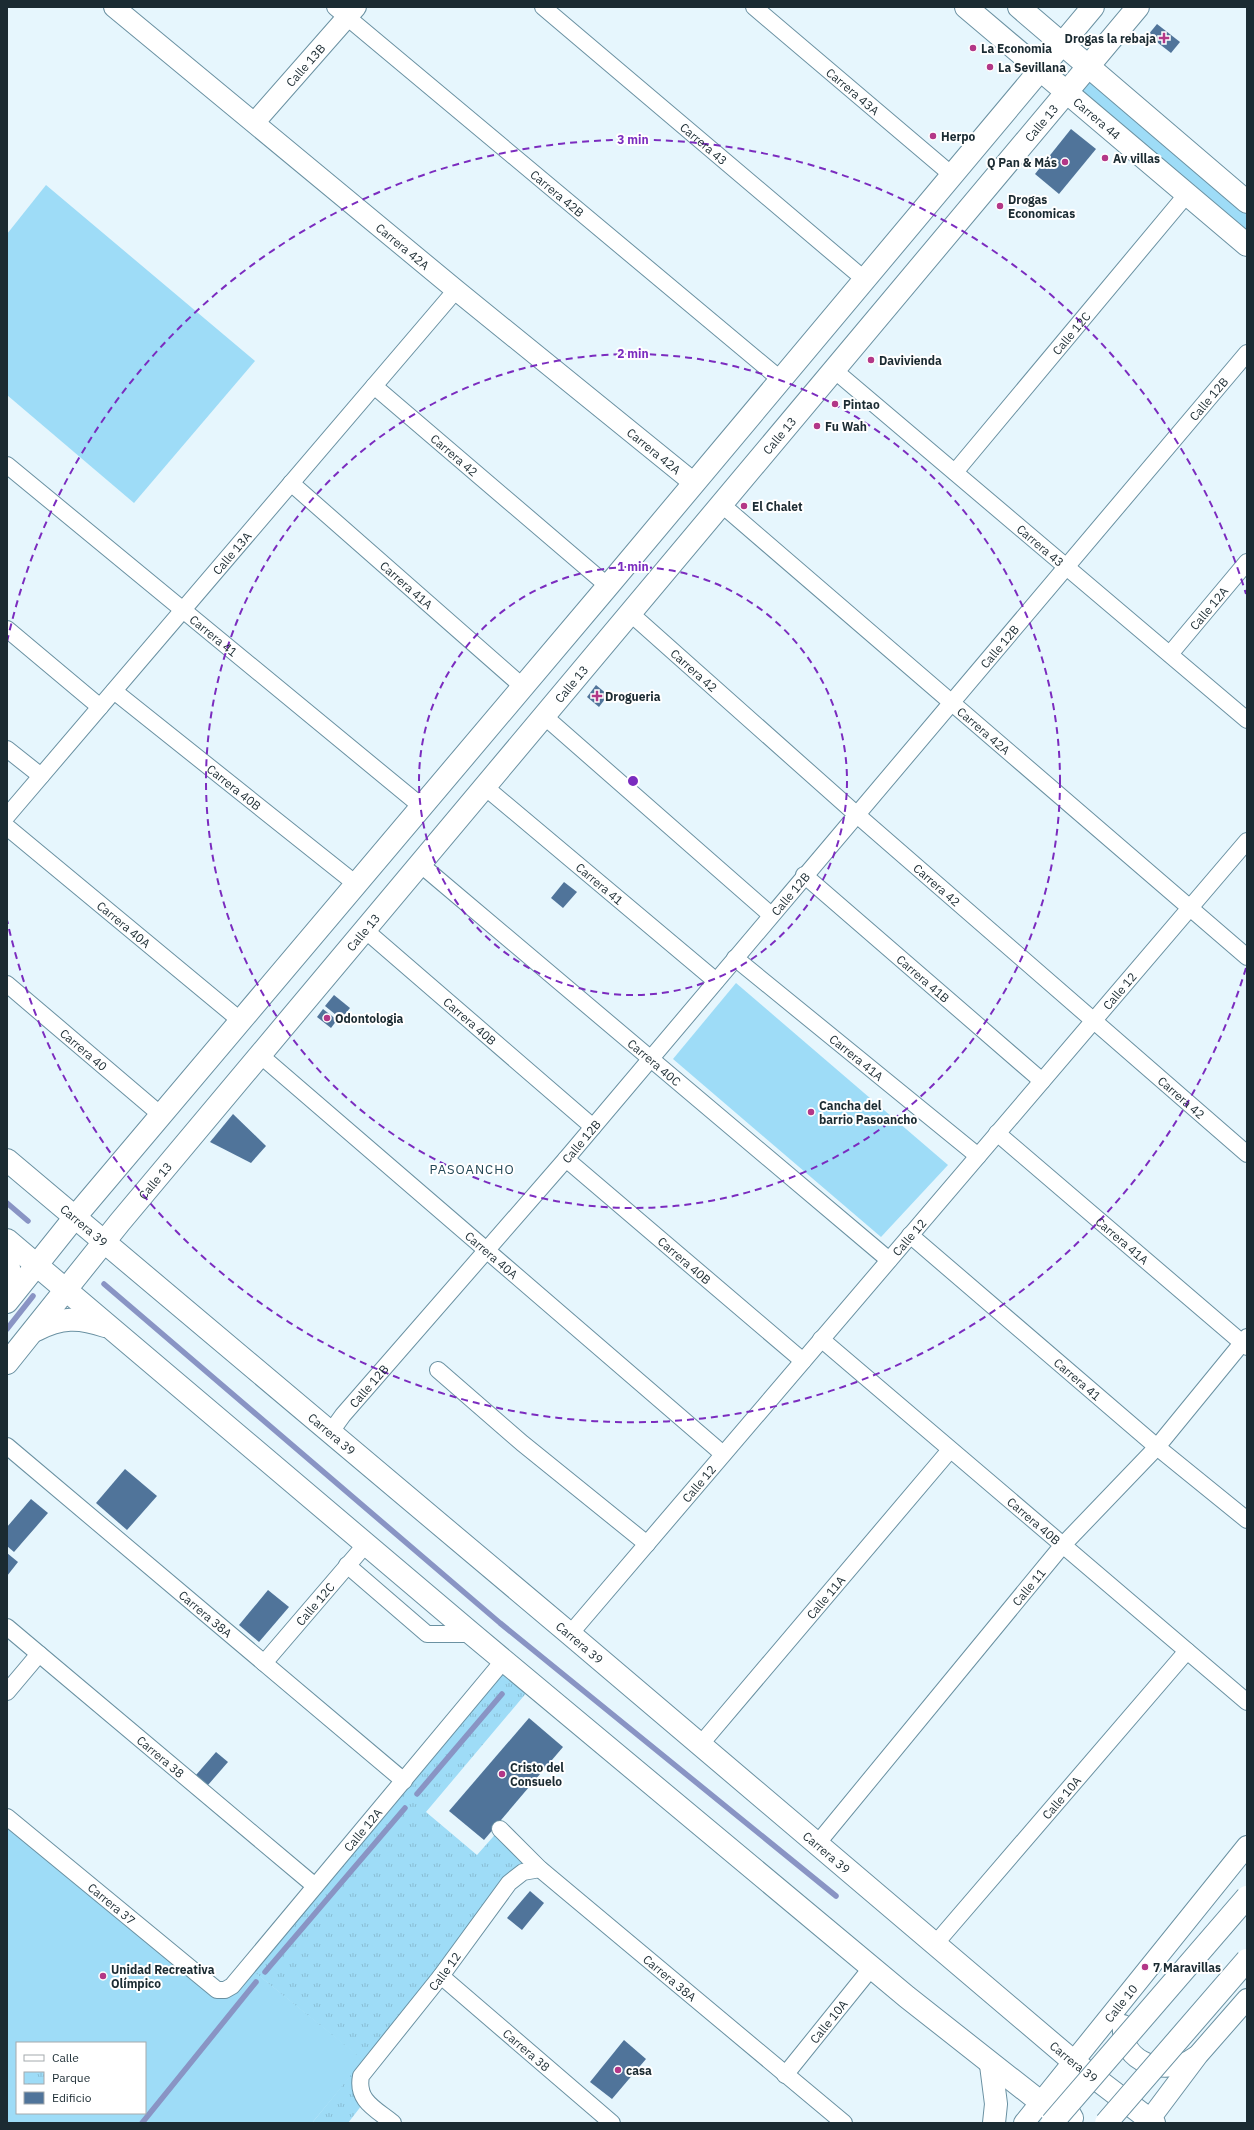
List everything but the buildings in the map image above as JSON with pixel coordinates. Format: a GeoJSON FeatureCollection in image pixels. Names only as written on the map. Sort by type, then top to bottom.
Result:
{"type":"FeatureCollection","features":[{"type":"Feature","properties":{"kind":"main road","name":"Carrera 44"},"geometry":{"type":"LineString","coordinates":[[966,7],[1247,245]]}},
{"type":"Feature","properties":{"kind":"main road"},"geometry":{"type":"LineString","coordinates":[[1019,7],[1247,202]]}},
{"type":"Feature","properties":{"kind":"main road"},"geometry":{"type":"LineString","coordinates":[[7,1302],[161,1115],[608,586],[1093,7]]}},
{"type":"Feature","properties":{"kind":"main road","name":"Calle 13"},"geometry":{"type":"LineString","coordinates":[[7,1364],[36,1330],[100,1247],[260,1055],[1138,7]]}},
{"type":"Feature","properties":{"kind":"main road","name":"Carrera 39"},"geometry":{"type":"LineString","coordinates":[[7,1160],[100,1247],[330,1433],[936,1943],[1074,2062],[1150,2122]]}},
{"type":"Feature","properties":{"kind":"main road"},"geometry":{"type":"LineString","coordinates":[[7,1240],[42,1258],[71,1285],[109,1327],[472,1634],[872,1968],[991,2065],[1067,2123]]}},
{"type":"Feature","properties":{"kind":"main road"},"geometry":{"type":"LineString","coordinates":[[7,1258],[10,1268],[7,1294]]}},
{"type":"Feature","properties":{"kind":"main road"},"geometry":{"type":"LineString","coordinates":[[36,1330],[52,1322],[70,1319],[90,1321],[109,1327]]}},
{"type":"Feature","properties":{"kind":"main road","name":"Calle 10"},"geometry":{"type":"LineString","coordinates":[[1052,2123],[1247,1897]]}},
{"type":"Feature","properties":{"kind":"main road"},"geometry":{"type":"LineString","coordinates":[[1106,2123],[1247,1960]]}},
{"type":"Feature","properties":{"kind":"main road"},"geometry":{"type":"LineString","coordinates":[[1074,2062],[1068,2078],[1065,2096],[1068,2112],[1076,2123]]}},
{"type":"Feature","properties":{"kind":"main road"},"geometry":{"type":"LineString","coordinates":[[991,2065],[996,2104],[994,2123]]}},
{"type":"Feature","properties":{"kind":"street","name":"Carrera 42A"},"geometry":{"type":"LineString","coordinates":[[114,7],[255,122],[456,290],[694,483]]}},
{"type":"Feature","properties":{"kind":"street","name":"Carrera 43"},"geometry":{"type":"LineString","coordinates":[[543,7],[864,279]]}},
{"type":"Feature","properties":{"kind":"street","name":"Carrera 43A"},"geometry":{"type":"LineString","coordinates":[[754,7],[952,175]]}},
{"type":"Feature","properties":{"kind":"street","name":"Calle 13B"},"geometry":{"type":"LineString","coordinates":[[255,122],[346,10]]}},
{"type":"Feature","properties":{"kind":"street","name":"Carrera 42B"},"geometry":{"type":"LineString","coordinates":[[346,10],[780,379]]}},
{"type":"Feature","properties":{"kind":"street","name":"Calle 12C"},"geometry":{"type":"LineString","coordinates":[[955,472],[1187,194]]}},
{"type":"Feature","properties":{"kind":"street","name":"Calle 13A"},"geometry":{"type":"LineString","coordinates":[[7,816],[456,290]]}},
{"type":"Feature","properties":{"kind":"street","name":"Calle 12B"},"geometry":{"type":"LineString","coordinates":[[330,1433],[343,1415],[488,1251],[950,702],[1247,353]]}},
{"type":"Feature","properties":{"kind":"street","name":"Carrera 43"},"geometry":{"type":"LineString","coordinates":[[834,370],[1247,720]]}},
{"type":"Feature","properties":{"kind":"street","name":"Carrera 42"},"geometry":{"type":"LineString","coordinates":[[374,386],[608,586]]}},
{"type":"Feature","properties":{"kind":"street","name":"Carrera 41"},"geometry":{"type":"LineString","coordinates":[[7,465],[421,806]]}},
{"type":"Feature","properties":{"kind":"street","name":"Carrera 41A"},"geometry":{"type":"LineString","coordinates":[[291,483],[522,686]]}},
{"type":"Feature","properties":{"kind":"street","name":"Carrera 42A"},"geometry":{"type":"LineString","coordinates":[[721,504],[1247,957]]}},
{"type":"Feature","properties":{"kind":"street","name":"Calle 12A"},"geometry":{"type":"LineString","coordinates":[[1170,654],[1247,562]]}},
{"type":"Feature","properties":{"kind":"street","name":"Carrera 42"},"geometry":{"type":"LineString","coordinates":[[630,613],[1093,1022],[1247,1154]]}},
{"type":"Feature","properties":{"kind":"street"},"geometry":{"type":"LineString","coordinates":[[7,630],[100,707]]}},
{"type":"Feature","properties":{"kind":"street","name":"Carrera 40B"},"geometry":{"type":"LineString","coordinates":[[114,691],[356,884]]}},
{"type":"Feature","properties":{"kind":"street"},"geometry":{"type":"LineString","coordinates":[[544,716],[771,915]]}},
{"type":"Feature","properties":{"kind":"street"},"geometry":{"type":"LineString","coordinates":[[7,749],[41,776]]}},
{"type":"Feature","properties":{"kind":"street","name":"Carrera 41"},"geometry":{"type":"LineString","coordinates":[[485,787],[716,980]]}},
{"type":"Feature","properties":{"kind":"street","name":"Carrera 40A"},"geometry":{"type":"LineString","coordinates":[[7,827],[241,1021]]}},
{"type":"Feature","properties":{"kind":"street","name":"Calle 12"},"geometry":{"type":"LineString","coordinates":[[570,1634],[1247,841]]}},
{"type":"Feature","properties":{"kind":"street","name":"Carrera 40C"},"geometry":{"type":"LineString","coordinates":[[420,864],[889,1260]]}},
{"type":"Feature","properties":{"kind":"street","name":"Carrera 41B"},"geometry":{"type":"LineString","coordinates":[[804,876],[1042,1081]]}},
{"type":"Feature","properties":{"kind":"street","name":"Carrera 40B"},"geometry":{"type":"LineString","coordinates":[[365,930],[593,1127]]}},
{"type":"Feature","properties":{"kind":"street","name":"Carrera 41A"},"geometry":{"type":"LineString","coordinates":[[735,958],[978,1156]]}},
{"type":"Feature","properties":{"kind":"street","name":"Carrera 40"},"geometry":{"type":"LineString","coordinates":[[7,984],[161,1115]]}},
{"type":"Feature","properties":{"kind":"street","name":"Carrera 40A"},"geometry":{"type":"LineString","coordinates":[[260,1055],[723,1454]]}},
{"type":"Feature","properties":{"kind":"street","name":"Carrera 41A"},"geometry":{"type":"LineString","coordinates":[[997,1133],[1245,1342]]}},
{"type":"Feature","properties":{"kind":"street","name":"Carrera 40B"},"geometry":{"type":"LineString","coordinates":[[566,1159],[803,1361]]}},
{"type":"Feature","properties":{"kind":"street","name":"Carrera 41"},"geometry":{"type":"LineString","coordinates":[[910,1235],[1158,1447],[1247,1520]]}},
{"type":"Feature","properties":{"kind":"street","name":"Carrera 40B"},"geometry":{"type":"LineString","coordinates":[[822,1339],[1062,1546],[1247,1702]]}},
{"type":"Feature","properties":{"kind":"street","name":"Calle 11"},"geometry":{"type":"LineString","coordinates":[[817,1844],[1062,1546],[1158,1447],[1245,1342]]}},
{"type":"Feature","properties":{"kind":"street"},"geometry":{"type":"LineString","coordinates":[[438,1370],[522,1443],[647,1544]]}},
{"type":"Feature","properties":{"kind":"street","name":"Carrera 38A"},"geometry":{"type":"LineString","coordinates":[[7,1446],[404,1781]]}},
{"type":"Feature","properties":{"kind":"street","name":"Calle 11A"},"geometry":{"type":"LineString","coordinates":[[700,1745],[950,1450]]}},
{"type":"Feature","properties":{"kind":"street","name":"Calle 12C"},"geometry":{"type":"LineString","coordinates":[[264,1663],[366,1544]]}},
{"type":"Feature","properties":{"kind":"street"},"geometry":{"type":"LineString","coordinates":[[347,1565],[427,1634],[472,1634]]}},
{"type":"Feature","properties":{"kind":"street","name":"Carrera 38"},"geometry":{"type":"LineString","coordinates":[[7,1627],[315,1886]]}},
{"type":"Feature","properties":{"kind":"street","name":"Calle 10A"},"geometry":{"type":"LineString","coordinates":[[936,1943],[1187,1651]]}},
{"type":"Feature","properties":{"kind":"street"},"geometry":{"type":"LineString","coordinates":[[7,1692],[39,1654]]}},
{"type":"Feature","properties":{"kind":"street","name":"Calle 12A"},"geometry":{"type":"LineString","coordinates":[[217,1990],[225,1990],[232,1986],[504,1660]]}},
{"type":"Feature","properties":{"kind":"street","name":"Carrera 37"},"geometry":{"type":"LineString","coordinates":[[7,1817],[217,1990]]}},
{"type":"Feature","properties":{"kind":"street","name":"Carrera 38A"},"geometry":{"type":"LineString","coordinates":[[500,1829],[540,1869],[844,2123]]}},
{"type":"Feature","properties":{"kind":"street","name":"Calle 10"},"geometry":{"type":"LineString","coordinates":[[1024,2123],[1247,1846]]}},
{"type":"Feature","properties":{"kind":"street","name":"Calle 12"},"geometry":{"type":"LineString","coordinates":[[393,2123],[366,2101],[361,2094],[359,2086],[361,2076],[368,2064],[441,1976],[509,1883],[523,1872],[540,1869]]}},
{"type":"Feature","properties":{"kind":"street","name":"Calle 10A"},"geometry":{"type":"LineString","coordinates":[[785,2075],[872,1968]]}},
{"type":"Feature","properties":{"kind":"street","name":"Carrera 38"},"geometry":{"type":"LineString","coordinates":[[441,1976],[612,2123]]}},
{"type":"Feature","properties":{"kind":"street"},"geometry":{"type":"LineString","coordinates":[[1132,1990],[1124,2014],[1122,2030],[1128,2046],[1139,2059],[1154,2067],[1171,2068],[1188,2063],[1198,2055]]}},
{"type":"Feature","properties":{"kind":"street"},"geometry":{"type":"LineString","coordinates":[[1150,2122],[1198,2055],[1247,1999]]}},
{"type":"Feature","properties":{"kind":"green space"},"geometry":{"type":"Polygon","coordinates":[[[1087,66],[1247,202],[1247,245],[1078,103],[1087,66]]]}},
{"type":"Feature","properties":{"kind":"green space"},"geometry":{"type":"Polygon","coordinates":[[[46,185],[255,361],[134,503],[7,395],[7,234],[46,185]]]}},
{"type":"Feature","properties":{"kind":"green space","name":"Cancha del barrio Pasoancho"},"geometry":{"type":"Polygon","coordinates":[[[736,983],[948,1165],[881,1237],[673,1059],[736,983]]]}},
{"type":"Feature","properties":{"kind":"green space"},"geometry":{"type":"Polygon","coordinates":[[[504,1660],[533,1685],[426,1812],[477,1855],[500,1829],[540,1869],[523,1872],[369,2064],[365,2101],[348,2123],[312,2123],[363,2060],[247,1966],[504,1660]]]}},
{"type":"Feature","properties":{"kind":"green space","name":"Unidad Recreativa Olímpico"},"geometry":{"type":"Polygon","coordinates":[[[7,1817],[217,1990],[247,1966],[364,2060],[312,2123],[7,2123],[7,1817]]]}},
{"type":"Feature","properties":{"kind":"waterway"},"geometry":{"type":"LineString","coordinates":[[7,1203],[28,1221]]}},
{"type":"Feature","properties":{"kind":"waterway"},"geometry":{"type":"LineString","coordinates":[[104,1284],[500,1623],[836,1896]]}},
{"type":"Feature","properties":{"kind":"waterway"},"geometry":{"type":"LineString","coordinates":[[7,1329],[33,1296]]}},
{"type":"Feature","properties":{"kind":"waterway"},"geometry":{"type":"LineString","coordinates":[[417,1794],[502,1694]]}},
{"type":"Feature","properties":{"kind":"waterway"},"geometry":{"type":"LineString","coordinates":[[265,1972],[405,1808]]}},
{"type":"Feature","properties":{"kind":"waterway"},"geometry":{"type":"LineString","coordinates":[[142,2123],[256,1982]]}},
{"type":"Feature","properties":{"kind":"place","name":"Drogas la rebaja"},"geometry":{"type":"Point","coordinates":[1164,38]}},
{"type":"Feature","properties":{"kind":"place","name":"La Economia"},"geometry":{"type":"Point","coordinates":[973,48]}},
{"type":"Feature","properties":{"kind":"place","name":"La Sevillana"},"geometry":{"type":"Point","coordinates":[990,67]}},
{"type":"Feature","properties":{"kind":"place","name":"Herpo"},"geometry":{"type":"Point","coordinates":[933,136]}},
{"type":"Feature","properties":{"kind":"place","name":"Av villas"},"geometry":{"type":"Point","coordinates":[1105,158]}},
{"type":"Feature","properties":{"kind":"place","name":"Q Pan & Más"},"geometry":{"type":"Point","coordinates":[1065,162]}},
{"type":"Feature","properties":{"kind":"place","name":"Drogas Economicas"},"geometry":{"type":"Point","coordinates":[1000,206]}},
{"type":"Feature","properties":{"kind":"place","name":"Davivienda"},"geometry":{"type":"Point","coordinates":[871,360]}},
{"type":"Feature","properties":{"kind":"place","name":"Pintao"},"geometry":{"type":"Point","coordinates":[835,404]}},
{"type":"Feature","properties":{"kind":"place","name":"Fu Wah"},"geometry":{"type":"Point","coordinates":[817,426]}},
{"type":"Feature","properties":{"kind":"place","name":"El Chalet"},"geometry":{"type":"Point","coordinates":[744,506]}},
{"type":"Feature","properties":{"kind":"place","name":"Drogueria"},"geometry":{"type":"Point","coordinates":[597,696]}},
{"type":"Feature","properties":{"kind":"place","name":"Odontologia"},"geometry":{"type":"Point","coordinates":[327,1018]}},
{"type":"Feature","properties":{"kind":"place","name":"Cancha del barrio Pasoancho"},"geometry":{"type":"Point","coordinates":[811,1112]}},
{"type":"Feature","properties":{"kind":"place","name":"Cristo del Consuelo"},"geometry":{"type":"Point","coordinates":[502,1774]}},
{"type":"Feature","properties":{"kind":"place","name":"7 Maravillas"},"geometry":{"type":"Point","coordinates":[1145,1967]}},
{"type":"Feature","properties":{"kind":"place","name":"Unidad Recreativa Olímpico"},"geometry":{"type":"Point","coordinates":[103,1976]}},
{"type":"Feature","properties":{"kind":"place","name":"casa"},"geometry":{"type":"Point","coordinates":[618,2070]}},
{"type":"Feature","properties":{"kind":"district","name":"PASOANCHO"},"geometry":{"type":"Point","coordinates":[472,1169]}}]}
